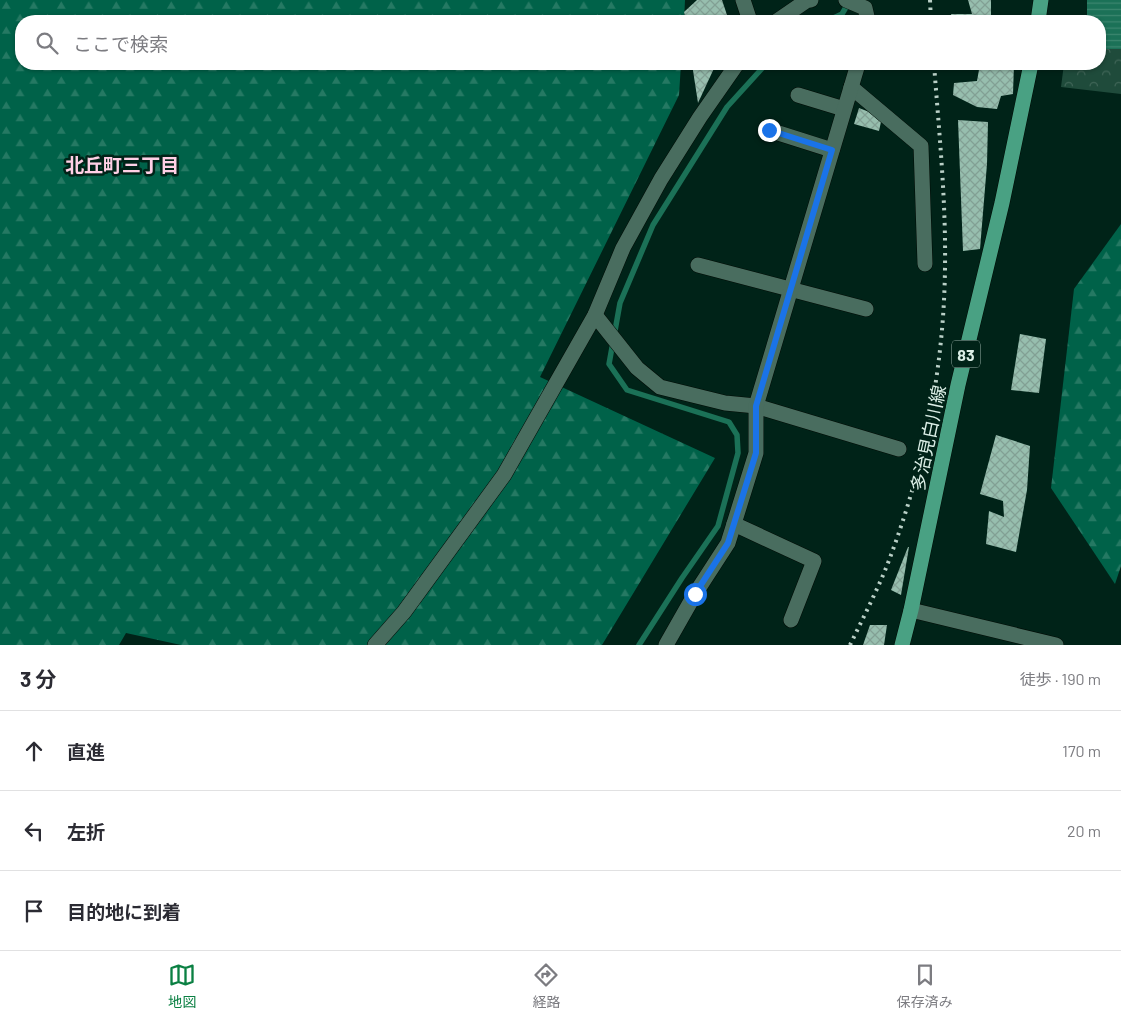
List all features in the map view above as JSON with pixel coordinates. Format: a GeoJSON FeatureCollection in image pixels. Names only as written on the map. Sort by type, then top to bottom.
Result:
{"type":"FeatureCollection","features":[{"type":"Feature","properties":{"kind":"main road"},"geometry":{"type":"LineString","coordinates":[[1039,15],[1041,0]]}},
{"type":"Feature","properties":{"kind":"main road","name":"多治見白川線"},"geometry":{"type":"LineString","coordinates":[[902,645],[958,384],[1002,203],[1030,70]]}},
{"type":"Feature","properties":{"kind":"street"},"geometry":{"type":"LineString","coordinates":[[743,0],[748,15]]}},
{"type":"Feature","properties":{"kind":"street"},"geometry":{"type":"LineString","coordinates":[[782,15],[787,0]]}},
{"type":"Feature","properties":{"kind":"street"},"geometry":{"type":"LineString","coordinates":[[787,15],[806,1],[811,0]]}},
{"type":"Feature","properties":{"kind":"street"},"geometry":{"type":"LineString","coordinates":[[846,0],[865,8],[867,15]]}},
{"type":"Feature","properties":{"kind":"street"},"geometry":{"type":"LineString","coordinates":[[375,645],[404,612],[504,475],[594,315],[623,248],[661,179],[700,117],[733,70]]}},
{"type":"Feature","properties":{"kind":"street"},"geometry":{"type":"LineString","coordinates":[[668,645],[695,594],[728,543],[756,453],[756,406],[856,70]]}},
{"type":"Feature","properties":{"kind":"street"},"geometry":{"type":"LineString","coordinates":[[851,87],[921,146],[925,264]]}},
{"type":"Feature","properties":{"kind":"street"},"geometry":{"type":"LineString","coordinates":[[798,95],[844,109]]}},
{"type":"Feature","properties":{"kind":"street"},"geometry":{"type":"LineString","coordinates":[[769,130],[832,150]]}},
{"type":"Feature","properties":{"kind":"street"},"geometry":{"type":"LineString","coordinates":[[698,266],[866,309]]}},
{"type":"Feature","properties":{"kind":"street"},"geometry":{"type":"LineString","coordinates":[[594,315],[637,368],[660,387],[725,404],[756,406],[899,449]]}},
{"type":"Feature","properties":{"kind":"street"},"geometry":{"type":"LineString","coordinates":[[734,524],[814,561],[791,620]]}},
{"type":"Feature","properties":{"kind":"street"},"geometry":{"type":"LineString","coordinates":[[911,610],[1056,645]]}},
{"type":"Feature","properties":{"kind":"green space"},"geometry":{"type":"Polygon","coordinates":[[[0,0],[685,0],[684,15],[15,15],[15,70],[681,70],[679,95],[540,377],[715,458],[602,645],[181,645],[126,633],[119,645],[0,645],[0,0]]]}},
{"type":"Feature","properties":{"kind":"green space"},"geometry":{"type":"Polygon","coordinates":[[[1106,45],[1121,47],[1121,94],[1061,87],[1063,70],[1106,70],[1106,45]]]}},
{"type":"Feature","properties":{"kind":"green space"},"geometry":{"type":"Polygon","coordinates":[[[1121,224],[1121,566],[1115,584],[1051,488],[1074,289],[1121,224]]]}},
{"type":"Feature","properties":{"kind":"shaded area"},"geometry":{"type":"Polygon","coordinates":[[[1087,0],[1121,0],[1121,49],[1106,49],[1106,15],[1087,15],[1087,0]]]}},
{"type":"Feature","properties":{"kind":"building"},"geometry":{"type":"Polygon","coordinates":[[[697,0],[722,0],[727,15],[685,15],[684,12],[697,0]]]}},
{"type":"Feature","properties":{"kind":"building"},"geometry":{"type":"Polygon","coordinates":[[[968,0],[991,0],[991,15],[951,14],[972,14],[968,0]]]}},
{"type":"Feature","properties":{"kind":"building"},"geometry":{"type":"Polygon","coordinates":[[[693,70],[713,70],[698,103],[693,70]]]}},
{"type":"Feature","properties":{"kind":"building"},"geometry":{"type":"Polygon","coordinates":[[[979,70],[1014,70],[1013,94],[1001,96],[997,109],[977,107],[953,95],[954,83],[977,81],[979,70]]]}},
{"type":"Feature","properties":{"kind":"building"},"geometry":{"type":"Polygon","coordinates":[[[859,108],[882,117],[879,131],[854,124],[859,108]]]}},
{"type":"Feature","properties":{"kind":"building"},"geometry":{"type":"Polygon","coordinates":[[[958,120],[988,122],[987,164],[980,249],[963,251],[958,120]]]}},
{"type":"Feature","properties":{"kind":"building"},"geometry":{"type":"Polygon","coordinates":[[[1020,334],[1046,339],[1039,393],[1011,390],[1020,334]]]}},
{"type":"Feature","properties":{"kind":"building"},"geometry":{"type":"Polygon","coordinates":[[[996,435],[1030,446],[1027,490],[1016,552],[986,544],[989,511],[1004,517],[1003,501],[980,494],[996,435]]]}},
{"type":"Feature","properties":{"kind":"building"},"geometry":{"type":"Polygon","coordinates":[[[909,547],[901,595],[891,590],[909,547]]]}},
{"type":"Feature","properties":{"kind":"building"},"geometry":{"type":"Polygon","coordinates":[[[870,625],[887,625],[884,645],[863,645],[870,625]]]}},
{"type":"Feature","properties":{"kind":"waterway"},"geometry":{"type":"LineString","coordinates":[[840,15],[849,2]]}},
{"type":"Feature","properties":{"kind":"waterway"},"geometry":{"type":"LineString","coordinates":[[639,645],[718,526],[738,453],[737,435],[729,422],[627,390],[609,364],[620,303],[653,225],[727,107],[761,70]]}},
{"type":"Feature","properties":{"kind":"railway"},"geometry":{"type":"LineString","coordinates":[[930,0],[931,15]]}},
{"type":"Feature","properties":{"kind":"railway"},"geometry":{"type":"LineString","coordinates":[[850,645],[884,573],[901,527],[922,454],[936,380],[944,305],[945,242],[942,166],[934,70]]}},
{"type":"Feature","properties":{"kind":"district","name":"北丘町三丁目"},"geometry":{"type":"Point","coordinates":[122,164]}},
{"type":"Feature","properties":{"kind":"route"},"geometry":{"type":"LineString","coordinates":[[695,594],[728,543],[756,453],[756,406],[832,150],[769,130]]}}]}
